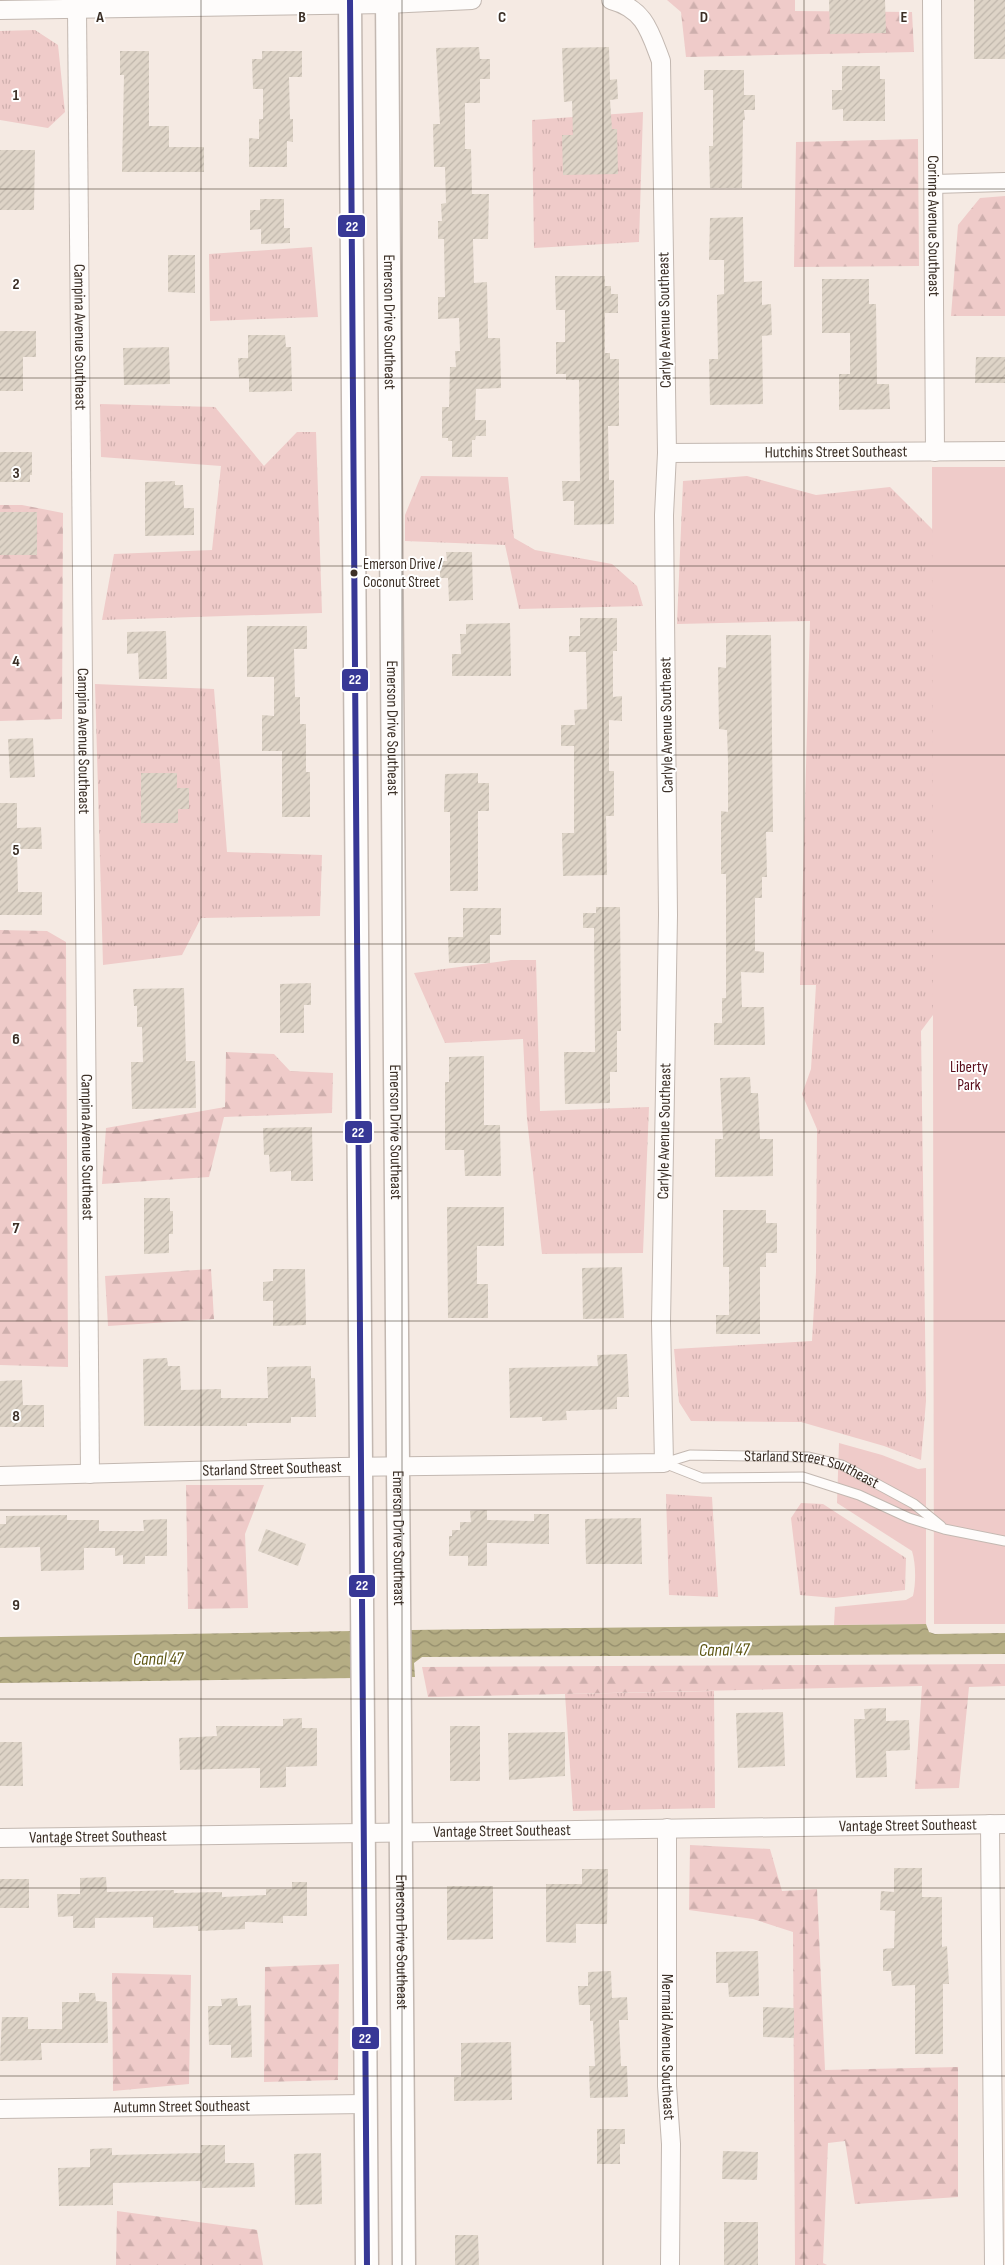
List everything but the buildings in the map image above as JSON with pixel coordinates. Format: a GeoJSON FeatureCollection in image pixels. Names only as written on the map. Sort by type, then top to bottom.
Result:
{"type":"FeatureCollection","features":[{"type":"Feature","properties":{"kind":"street"},"geometry":{"type":"LineString","coordinates":[[0,10],[472,0]]}},
{"type":"Feature","properties":{"kind":"street","name":"Corinne Avenue Southeast"},"geometry":{"type":"LineString","coordinates":[[932,0],[935,452]]}},
{"type":"Feature","properties":{"kind":"street","name":"Carlyle Avenue Southeast"},"geometry":{"type":"LineString","coordinates":[[616,1],[645,21],[661,61],[667,453],[664,515],[668,915],[660,1323],[664,1463]]}},
{"type":"Feature","properties":{"kind":"street"},"geometry":{"type":"LineString","coordinates":[[350,2],[367,2265]]}},
{"type":"Feature","properties":{"kind":"street","name":"Emerson Drive Southeast"},"geometry":{"type":"LineString","coordinates":[[387,2],[404,2265]]}},
{"type":"Feature","properties":{"kind":"street","name":"Campina Avenue Southeast"},"geometry":{"type":"LineString","coordinates":[[77,9],[90,1474]]}},
{"type":"Feature","properties":{"kind":"street"},"geometry":{"type":"LineString","coordinates":[[934,184],[1005,182]]}},
{"type":"Feature","properties":{"kind":"street","name":"Hutchins Street Southeast"},"geometry":{"type":"LineString","coordinates":[[667,453],[1005,451]]}},
{"type":"Feature","properties":{"kind":"street","name":"Starland Street Southeast"},"geometry":{"type":"LineString","coordinates":[[0,1476],[362,1467],[664,1463]]}},
{"type":"Feature","properties":{"kind":"street"},"geometry":{"type":"LineString","coordinates":[[994,2265],[998,1824]]}},
{"type":"Feature","properties":{"kind":"street","name":"Vantage Street Southeast"},"geometry":{"type":"LineString","coordinates":[[0,1838],[998,1824]]}},
{"type":"Feature","properties":{"kind":"street","name":"Mermaid Avenue Southeast"},"geometry":{"type":"LineString","coordinates":[[667,1828],[670,2265]]}},
{"type":"Feature","properties":{"kind":"street","name":"Autumn Street Southeast"},"geometry":{"type":"LineString","coordinates":[[0,2109],[365,2104]]}},
{"type":"Feature","properties":{"kind":"lane","name":"Starland Street Southeast"},"geometry":{"type":"LineString","coordinates":[[664,1463],[690,1455],[808,1457],[842,1465],[914,1504],[944,1529]]}},
{"type":"Feature","properties":{"kind":"lane","name":"Starland Street Southeast"},"geometry":{"type":"LineString","coordinates":[[664,1463],[702,1478],[803,1477],[859,1495],[909,1518],[944,1529],[1005,1540]]}},
{"type":"Feature","properties":{"kind":"green space"},"geometry":{"type":"Polygon","coordinates":[[[667,0],[795,0],[795,11],[912,12],[914,52],[686,57],[681,12],[667,0]]]}},
{"type":"Feature","properties":{"kind":"green space"},"geometry":{"type":"Polygon","coordinates":[[[35,30],[58,45],[65,112],[48,128],[0,120],[0,31],[35,30]]]}},
{"type":"Feature","properties":{"kind":"green space"},"geometry":{"type":"Polygon","coordinates":[[[643,112],[639,242],[534,248],[532,120],[643,112]]]}},
{"type":"Feature","properties":{"kind":"green space"},"geometry":{"type":"Polygon","coordinates":[[[918,139],[919,266],[794,267],[796,142],[918,139]]]}},
{"type":"Feature","properties":{"kind":"green space"},"geometry":{"type":"Polygon","coordinates":[[[1005,196],[1005,316],[951,316],[958,225],[980,198],[1005,196]]]}},
{"type":"Feature","properties":{"kind":"green space"},"geometry":{"type":"Polygon","coordinates":[[[312,247],[318,317],[210,321],[209,254],[312,247]]]}},
{"type":"Feature","properties":{"kind":"green space"},"geometry":{"type":"Polygon","coordinates":[[[100,404],[215,407],[264,466],[297,432],[316,432],[322,613],[102,620],[114,554],[212,550],[221,466],[101,457],[100,404]]]}},
{"type":"Feature","properties":{"kind":"green space","name":"Liberty Park"},"geometry":{"type":"Polygon","coordinates":[[[932,467],[1005,467],[1005,1624],[934,1624],[932,467]]]}},
{"type":"Feature","properties":{"kind":"green space"},"geometry":{"type":"Polygon","coordinates":[[[421,476],[508,477],[514,538],[535,550],[612,564],[637,586],[643,606],[519,609],[505,545],[405,541],[405,515],[421,476]]]}},
{"type":"Feature","properties":{"kind":"green space"},"geometry":{"type":"Polygon","coordinates":[[[747,476],[816,495],[890,487],[932,529],[1005,588],[969,967],[921,1031],[926,1401],[921,1460],[884,1446],[801,1422],[691,1421],[679,1402],[674,1349],[812,1341],[816,1272],[817,1129],[802,1094],[811,1069],[816,985],[800,985],[810,621],[677,624],[683,481],[747,476]]]}},
{"type":"Feature","properties":{"kind":"green space"},"geometry":{"type":"Polygon","coordinates":[[[0,505],[22,505],[63,513],[62,719],[0,721],[0,505]]]}},
{"type":"Feature","properties":{"kind":"green space"},"geometry":{"type":"Polygon","coordinates":[[[95,684],[214,689],[227,852],[322,855],[320,916],[201,918],[182,955],[103,965],[95,684]]]}},
{"type":"Feature","properties":{"kind":"green space"},"geometry":{"type":"Polygon","coordinates":[[[0,930],[47,931],[66,942],[68,1367],[0,1365],[0,930]]]}},
{"type":"Feature","properties":{"kind":"green space"},"geometry":{"type":"Polygon","coordinates":[[[511,960],[536,960],[540,1111],[649,1107],[643,1253],[542,1254],[527,1119],[523,1039],[445,1043],[414,973],[511,960]]]}},
{"type":"Feature","properties":{"kind":"green space"},"geometry":{"type":"Polygon","coordinates":[[[226,1052],[274,1054],[290,1071],[333,1073],[332,1113],[224,1117],[209,1177],[102,1184],[106,1128],[225,1107],[226,1052]]]}},
{"type":"Feature","properties":{"kind":"green space"},"geometry":{"type":"Polygon","coordinates":[[[211,1269],[214,1319],[108,1326],[105,1276],[211,1269]]]}},
{"type":"Feature","properties":{"kind":"green space"},"geometry":{"type":"Polygon","coordinates":[[[839,1443],[882,1455],[918,1469],[926,1468],[926,1624],[834,1625],[835,1607],[906,1600],[913,1596],[915,1579],[912,1551],[837,1503],[839,1443]]]}},
{"type":"Feature","properties":{"kind":"green space"},"geometry":{"type":"Polygon","coordinates":[[[186,1485],[264,1485],[245,1534],[248,1608],[188,1609],[186,1485]]]}},
{"type":"Feature","properties":{"kind":"green space"},"geometry":{"type":"Polygon","coordinates":[[[666,1494],[712,1497],[718,1597],[669,1595],[666,1494]]]}},
{"type":"Feature","properties":{"kind":"green space"},"geometry":{"type":"Polygon","coordinates":[[[801,1503],[823,1504],[906,1558],[905,1590],[834,1598],[800,1595],[791,1518],[801,1503]]]}},
{"type":"Feature","properties":{"kind":"green space"},"geometry":{"type":"Polygon","coordinates":[[[1005,1664],[1005,1686],[969,1687],[959,1788],[915,1789],[922,1686],[428,1697],[422,1667],[1005,1664]]]}},
{"type":"Feature","properties":{"kind":"green space"},"geometry":{"type":"Polygon","coordinates":[[[714,1691],[715,1808],[573,1811],[565,1694],[714,1691]]]}},
{"type":"Feature","properties":{"kind":"green space"},"geometry":{"type":"Polygon","coordinates":[[[690,1845],[770,1849],[782,1891],[817,1889],[825,2070],[958,2067],[958,2197],[855,2204],[845,2141],[828,2143],[823,2263],[827,2265],[795,2265],[793,1932],[753,1919],[689,1910],[690,1845]]]}},
{"type":"Feature","properties":{"kind":"green space"},"geometry":{"type":"Polygon","coordinates":[[[339,1964],[338,2080],[264,2082],[265,1967],[339,1964]]]}},
{"type":"Feature","properties":{"kind":"green space"},"geometry":{"type":"Polygon","coordinates":[[[112,1973],[191,1975],[189,2084],[113,2091],[112,1973]]]}},
{"type":"Feature","properties":{"kind":"green space"},"geometry":{"type":"Polygon","coordinates":[[[117,2211],[257,2230],[263,2265],[116,2265],[117,2211]]]}},
{"type":"Feature","properties":{"kind":"water","name":"Canal 47"},"geometry":{"type":"Polygon","coordinates":[[[926,1624],[929,1632],[935,1634],[1005,1633],[1005,1654],[422,1657],[414,1663],[415,1677],[411,1677],[411,1630],[926,1624]]]}},
{"type":"Feature","properties":{"kind":"water","name":"Canal 47"},"geometry":{"type":"Polygon","coordinates":[[[353,1631],[354,1678],[0,1683],[0,1637],[353,1631]]]}},
{"type":"Feature","properties":{"kind":"transit line","name":"22"},"geometry":{"type":"LineString","coordinates":[[350,0],[367,2265]]}},
{"type":"Feature","properties":{"kind":"place","name":"Emerson Drive / Coconut Street"},"geometry":{"type":"Point","coordinates":[354,573]}}]}
